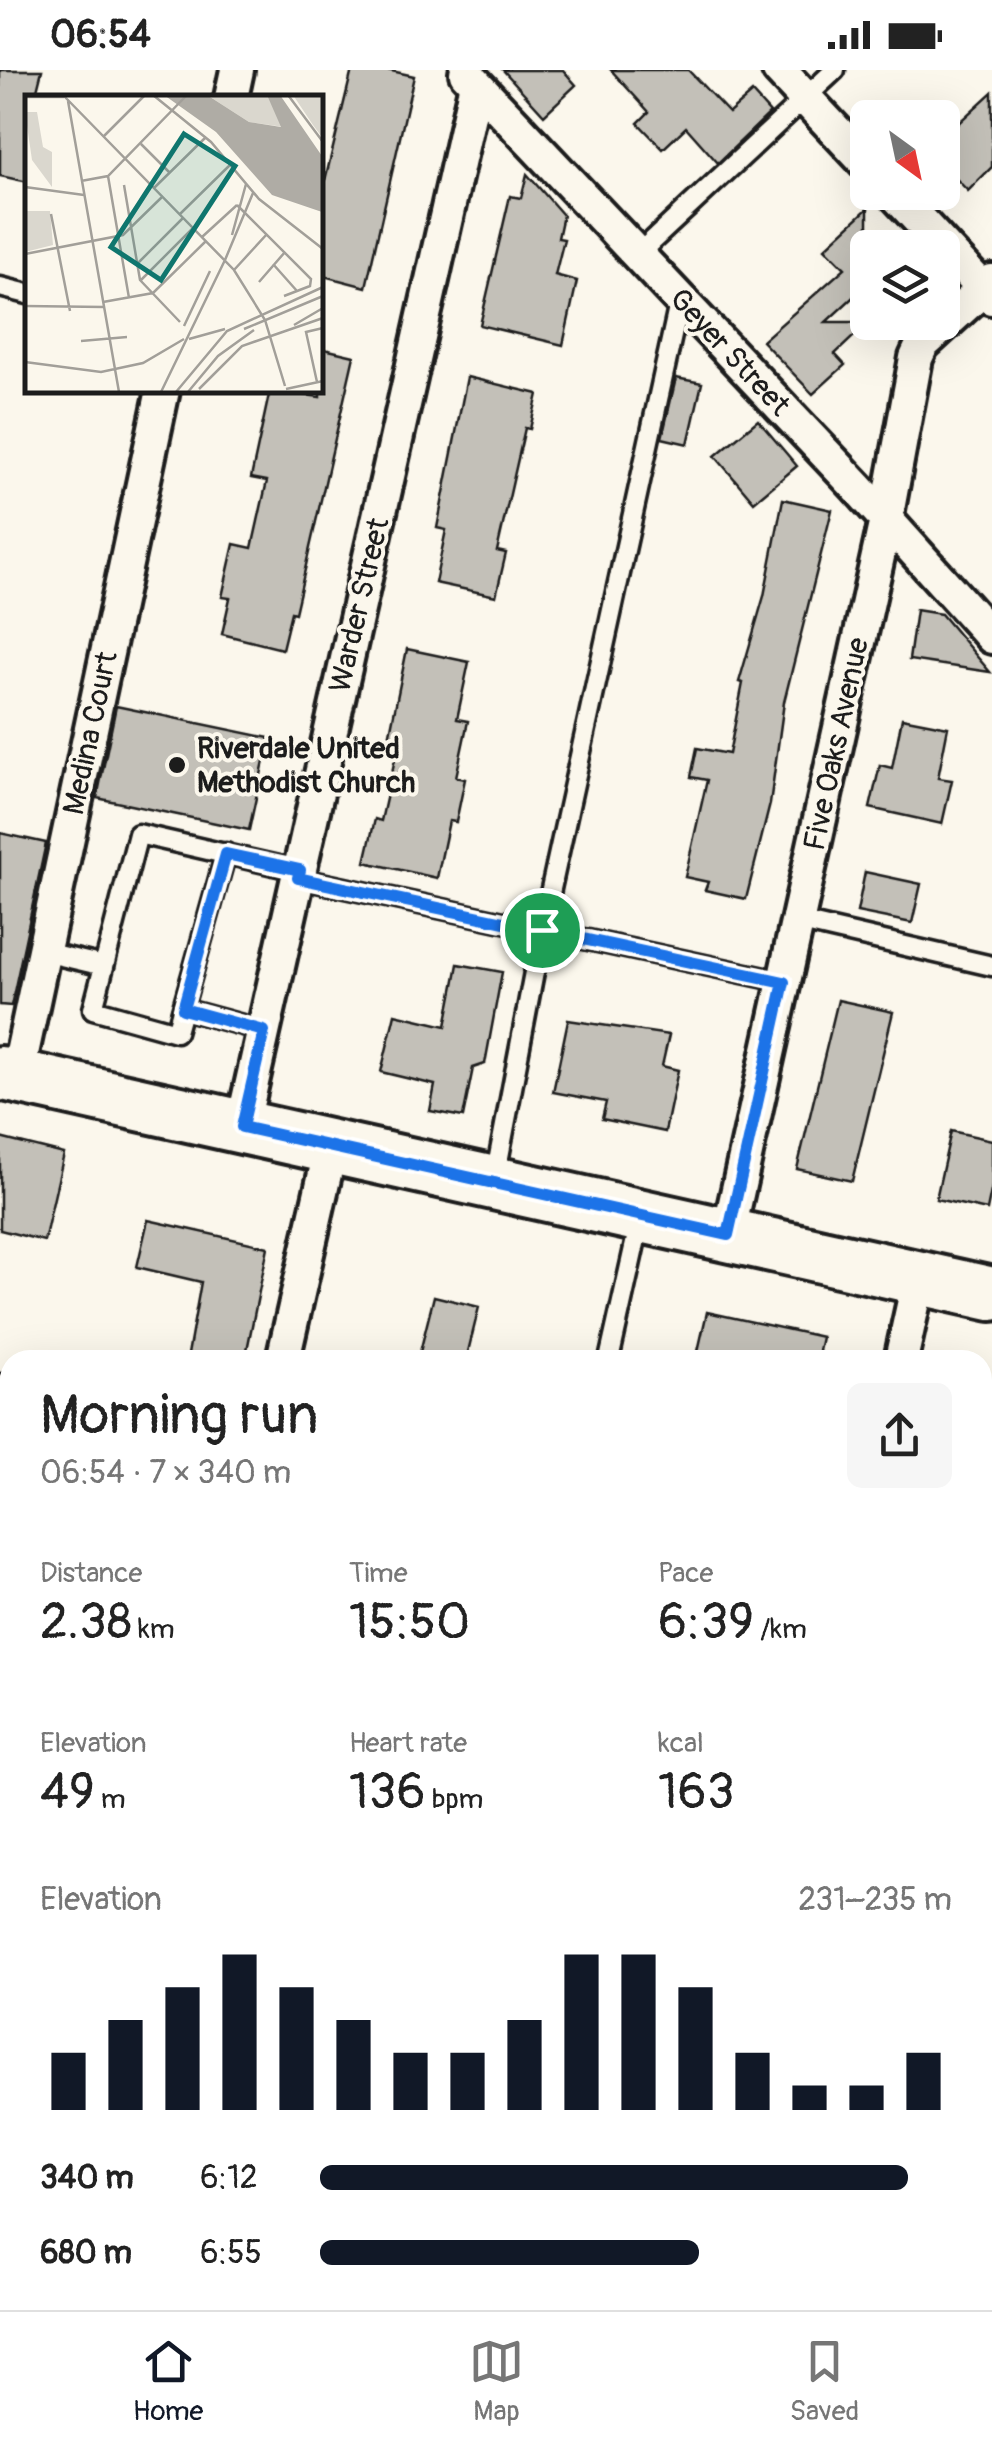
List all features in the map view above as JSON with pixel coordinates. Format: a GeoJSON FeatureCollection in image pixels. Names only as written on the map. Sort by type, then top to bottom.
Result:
{"type":"FeatureCollection","features":[{"type":"Feature","properties":{"kind":"main road"},"geometry":{"type":"LineString","coordinates":[[8,1075],[992,1294]]}},
{"type":"Feature","properties":{"kind":"street"},"geometry":{"type":"LineString","coordinates":[[232,95],[238,70]]}},
{"type":"Feature","properties":{"kind":"street"},"geometry":{"type":"LineString","coordinates":[[779,70],[850,146]]}},
{"type":"Feature","properties":{"kind":"street","name":"Geyer Street"},"geometry":{"type":"LineString","coordinates":[[470,77],[992,637]]}},
{"type":"Feature","properties":{"kind":"street","name":"Warder Street"},"geometry":{"type":"LineString","coordinates":[[242,1127],[470,77]]}},
{"type":"Feature","properties":{"kind":"street"},"geometry":{"type":"LineString","coordinates":[[912,210],[989,289]]}},
{"type":"Feature","properties":{"kind":"street","name":"Five Oaks Avenue"},"geometry":{"type":"LineString","coordinates":[[728,1235],[886,520],[916,358],[922,345],[989,289]]}},
{"type":"Feature","properties":{"kind":"street","name":"Medina Court"},"geometry":{"type":"LineString","coordinates":[[8,1075],[44,952],[163,392]]}},
{"type":"Feature","properties":{"kind":"street"},"geometry":{"type":"LineString","coordinates":[[285,1350],[331,1147]]}},
{"type":"Feature","properties":{"kind":"street"},"geometry":{"type":"LineString","coordinates":[[903,1350],[919,1278]]}},
{"type":"Feature","properties":{"kind":"lane"},"geometry":{"type":"LineString","coordinates":[[638,254],[835,70]]}},
{"type":"Feature","properties":{"kind":"lane"},"geometry":{"type":"LineString","coordinates":[[0,287],[25,293]]}},
{"type":"Feature","properties":{"kind":"lane"},"geometry":{"type":"LineString","coordinates":[[494,1183],[542,930],[680,300]]}},
{"type":"Feature","properties":{"kind":"lane"},"geometry":{"type":"LineString","coordinates":[[226,854],[176,1032],[93,1009],[138,834],[226,854],[299,874],[542,930],[784,982]]}},
{"type":"Feature","properties":{"kind":"lane"},"geometry":{"type":"LineString","coordinates":[[797,921],[992,966]]}},
{"type":"Feature","properties":{"kind":"lane"},"geometry":{"type":"LineString","coordinates":[[44,952],[104,966]]}},
{"type":"Feature","properties":{"kind":"lane"},"geometry":{"type":"LineString","coordinates":[[183,1009],[264,1031]]}},
{"type":"Feature","properties":{"kind":"lane"},"geometry":{"type":"LineString","coordinates":[[611,1350],[641,1216]]}},
{"type":"Feature","properties":{"kind":"building"},"geometry":{"type":"Polygon","coordinates":[[[0,70],[42,70],[36,95],[25,95],[25,181],[0,176],[0,70]]]}},
{"type":"Feature","properties":{"kind":"building"},"geometry":{"type":"Polygon","coordinates":[[[352,70],[387,70],[414,76],[366,287],[322,276],[322,193],[352,70]]]}},
{"type":"Feature","properties":{"kind":"building"},"geometry":{"type":"Polygon","coordinates":[[[503,70],[563,70],[576,85],[544,115],[503,70]]]}},
{"type":"Feature","properties":{"kind":"building"},"geometry":{"type":"Polygon","coordinates":[[[611,70],[688,70],[729,113],[752,93],[770,113],[718,163],[686,127],[663,149],[638,123],[649,112],[611,70]]]}},
{"type":"Feature","properties":{"kind":"building"},"geometry":{"type":"Polygon","coordinates":[[[992,92],[992,167],[968,191],[960,183],[960,121],[992,92]]]}},
{"type":"Feature","properties":{"kind":"building"},"geometry":{"type":"Polygon","coordinates":[[[527,174],[563,215],[558,238],[564,239],[555,275],[577,281],[563,345],[480,325],[510,196],[521,198],[527,174]]]}},
{"type":"Feature","properties":{"kind":"building"},"geometry":{"type":"Polygon","coordinates":[[[868,210],[868,230],[850,230],[850,300],[826,322],[850,322],[850,340],[835,354],[845,365],[813,394],[762,341],[845,268],[825,248],[868,210]]]}},
{"type":"Feature","properties":{"kind":"building"},"geometry":{"type":"Polygon","coordinates":[[[322,348],[354,356],[295,613],[291,612],[282,649],[222,634],[230,598],[222,597],[234,544],[252,548],[267,481],[251,478],[270,392],[320,397],[322,348]]]}},
{"type":"Feature","properties":{"kind":"building"},"geometry":{"type":"Polygon","coordinates":[[[467,377],[538,394],[530,429],[525,428],[497,551],[506,553],[496,596],[435,583],[446,530],[437,528],[467,377]]]}},
{"type":"Feature","properties":{"kind":"building"},"geometry":{"type":"Polygon","coordinates":[[[676,378],[702,383],[688,444],[662,438],[676,378]]]}},
{"type":"Feature","properties":{"kind":"building"},"geometry":{"type":"Polygon","coordinates":[[[758,420],[797,466],[754,502],[715,456],[758,420]]]}},
{"type":"Feature","properties":{"kind":"building"},"geometry":{"type":"Polygon","coordinates":[[[783,499],[832,510],[784,702],[770,804],[746,899],[705,890],[708,882],[685,877],[707,780],[691,777],[697,748],[729,754],[743,683],[739,682],[764,596],[783,499]]]}},
{"type":"Feature","properties":{"kind":"building"},"geometry":{"type":"Polygon","coordinates":[[[916,610],[941,614],[990,672],[909,660],[916,610]]]}},
{"type":"Feature","properties":{"kind":"building"},"geometry":{"type":"Polygon","coordinates":[[[407,649],[469,662],[457,719],[468,721],[456,777],[465,779],[456,822],[449,821],[437,878],[365,862],[375,819],[381,821],[397,750],[387,748],[407,649]]]}},
{"type":"Feature","properties":{"kind":"building"},"geometry":{"type":"Polygon","coordinates":[[[116,706],[269,738],[249,830],[97,798],[116,706]]]}},
{"type":"Feature","properties":{"kind":"building"},"geometry":{"type":"Polygon","coordinates":[[[902,718],[948,727],[938,778],[952,780],[942,824],[870,808],[880,765],[892,768],[902,718]]]}},
{"type":"Feature","properties":{"kind":"building"},"geometry":{"type":"Polygon","coordinates":[[[0,833],[46,843],[11,1006],[0,1005],[0,833]]]}},
{"type":"Feature","properties":{"kind":"building"},"geometry":{"type":"Polygon","coordinates":[[[865,872],[921,884],[912,923],[857,912],[865,872]]]}},
{"type":"Feature","properties":{"kind":"building"},"geometry":{"type":"Polygon","coordinates":[[[458,964],[502,972],[485,1064],[473,1068],[463,1117],[430,1111],[435,1085],[381,1072],[395,1014],[446,1026],[458,964]]]}},
{"type":"Feature","properties":{"kind":"building"},"geometry":{"type":"Polygon","coordinates":[[[838,1000],[893,1012],[852,1181],[797,1169],[838,1000]]]}},
{"type":"Feature","properties":{"kind":"building"},"geometry":{"type":"Polygon","coordinates":[[[568,1020],[669,1035],[662,1066],[678,1070],[665,1132],[602,1119],[606,1102],[553,1092],[568,1020]]]}},
{"type":"Feature","properties":{"kind":"building"},"geometry":{"type":"Polygon","coordinates":[[[951,1131],[992,1140],[992,1186],[987,1210],[936,1199],[951,1131]]]}},
{"type":"Feature","properties":{"kind":"building"},"geometry":{"type":"Polygon","coordinates":[[[0,1138],[64,1154],[44,1241],[0,1230],[0,1138]]]}},
{"type":"Feature","properties":{"kind":"building"},"geometry":{"type":"Polygon","coordinates":[[[148,1220],[268,1247],[247,1350],[189,1350],[201,1282],[137,1267],[148,1220]]]}},
{"type":"Feature","properties":{"kind":"building"},"geometry":{"type":"Polygon","coordinates":[[[434,1296],[479,1307],[468,1350],[420,1350],[434,1296]]]}},
{"type":"Feature","properties":{"kind":"building"},"geometry":{"type":"Polygon","coordinates":[[[707,1312],[822,1337],[819,1350],[698,1350],[707,1312]]]}},
{"type":"Feature","properties":{"kind":"place","name":"Riverdale United Methodist Church"},"geometry":{"type":"Point","coordinates":[177,765]}},
{"type":"Feature","properties":{"kind":"route"},"geometry":{"type":"LineString","coordinates":[[226,854],[300,870],[298,878],[542,930],[784,982],[728,1235],[242,1127],[264,1031],[183,1009],[226,854]]}}]}
